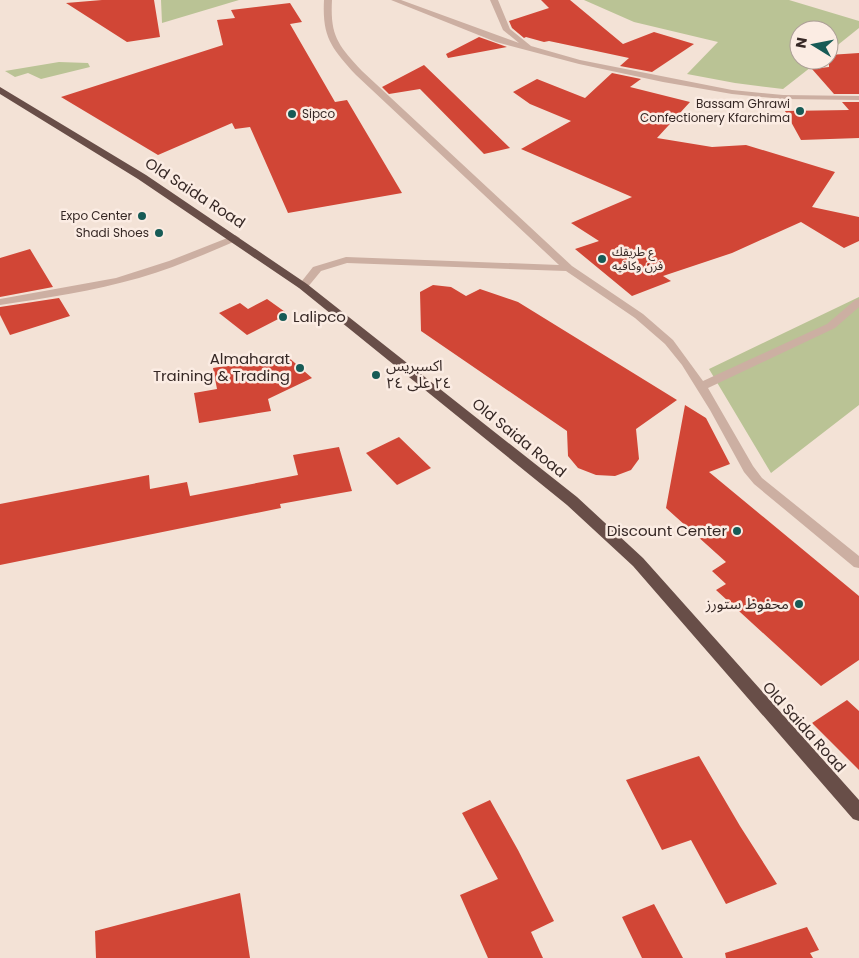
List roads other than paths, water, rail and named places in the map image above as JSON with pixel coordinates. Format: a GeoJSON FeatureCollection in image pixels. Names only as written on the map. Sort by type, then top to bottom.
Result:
{"type":"FeatureCollection","features":[{"type":"Feature","properties":{"kind":"highway","name":"Old Saida Road"},"geometry":{"type":"LineString","coordinates":[[0,90],[142,176],[303,286],[572,501],[638,562],[859,813]]}},
{"type":"Feature","properties":{"kind":"street"},"geometry":{"type":"LineString","coordinates":[[395,0],[464,29],[531,50],[663,80],[732,92],[784,97],[859,98]]}},
{"type":"Feature","properties":{"kind":"street"},"geometry":{"type":"LineString","coordinates":[[494,0],[507,30],[531,50]]}},
{"type":"Feature","properties":{"kind":"street"},"geometry":{"type":"LineString","coordinates":[[329,1],[327,19],[330,35],[340,51],[359,73],[568,268],[639,316],[661,335],[686,364],[748,469],[758,481],[859,563]]}},
{"type":"Feature","properties":{"kind":"street"},"geometry":{"type":"LineString","coordinates":[[0,302],[134,277],[183,260],[235,238]]}},
{"type":"Feature","properties":{"kind":"street"},"geometry":{"type":"LineString","coordinates":[[303,286],[317,269],[346,260],[568,268]]}},
{"type":"Feature","properties":{"kind":"street"},"geometry":{"type":"LineString","coordinates":[[701,387],[831,326],[859,302]]}},
{"type":"Feature","properties":{"kind":"place","name":"Bassam Ghrawi Confectionery Kfarchima"},"geometry":{"type":"Point","coordinates":[800,111]}},
{"type":"Feature","properties":{"kind":"place","name":"Sipco"},"geometry":{"type":"Point","coordinates":[292,114]}},
{"type":"Feature","properties":{"kind":"place","name":"Expo Center"},"geometry":{"type":"Point","coordinates":[142,216]}},
{"type":"Feature","properties":{"kind":"place","name":"Shadi Shoes"},"geometry":{"type":"Point","coordinates":[159,233]}},
{"type":"Feature","properties":{"kind":"place","name":"ع طريقك فرن وكافيه"},"geometry":{"type":"Point","coordinates":[602,259]}},
{"type":"Feature","properties":{"kind":"place","name":"Lalipco"},"geometry":{"type":"Point","coordinates":[283,317]}},
{"type":"Feature","properties":{"kind":"place","name":"Almaharat Training & Trading"},"geometry":{"type":"Point","coordinates":[300,368]}},
{"type":"Feature","properties":{"kind":"place","name":"اكسبريس ٢٤ على ٢٤"},"geometry":{"type":"Point","coordinates":[376,375]}},
{"type":"Feature","properties":{"kind":"place","name":"Discount Center"},"geometry":{"type":"Point","coordinates":[737,531]}},
{"type":"Feature","properties":{"kind":"place","name":"محفوظ ستورز"},"geometry":{"type":"Point","coordinates":[799,604]}}]}
